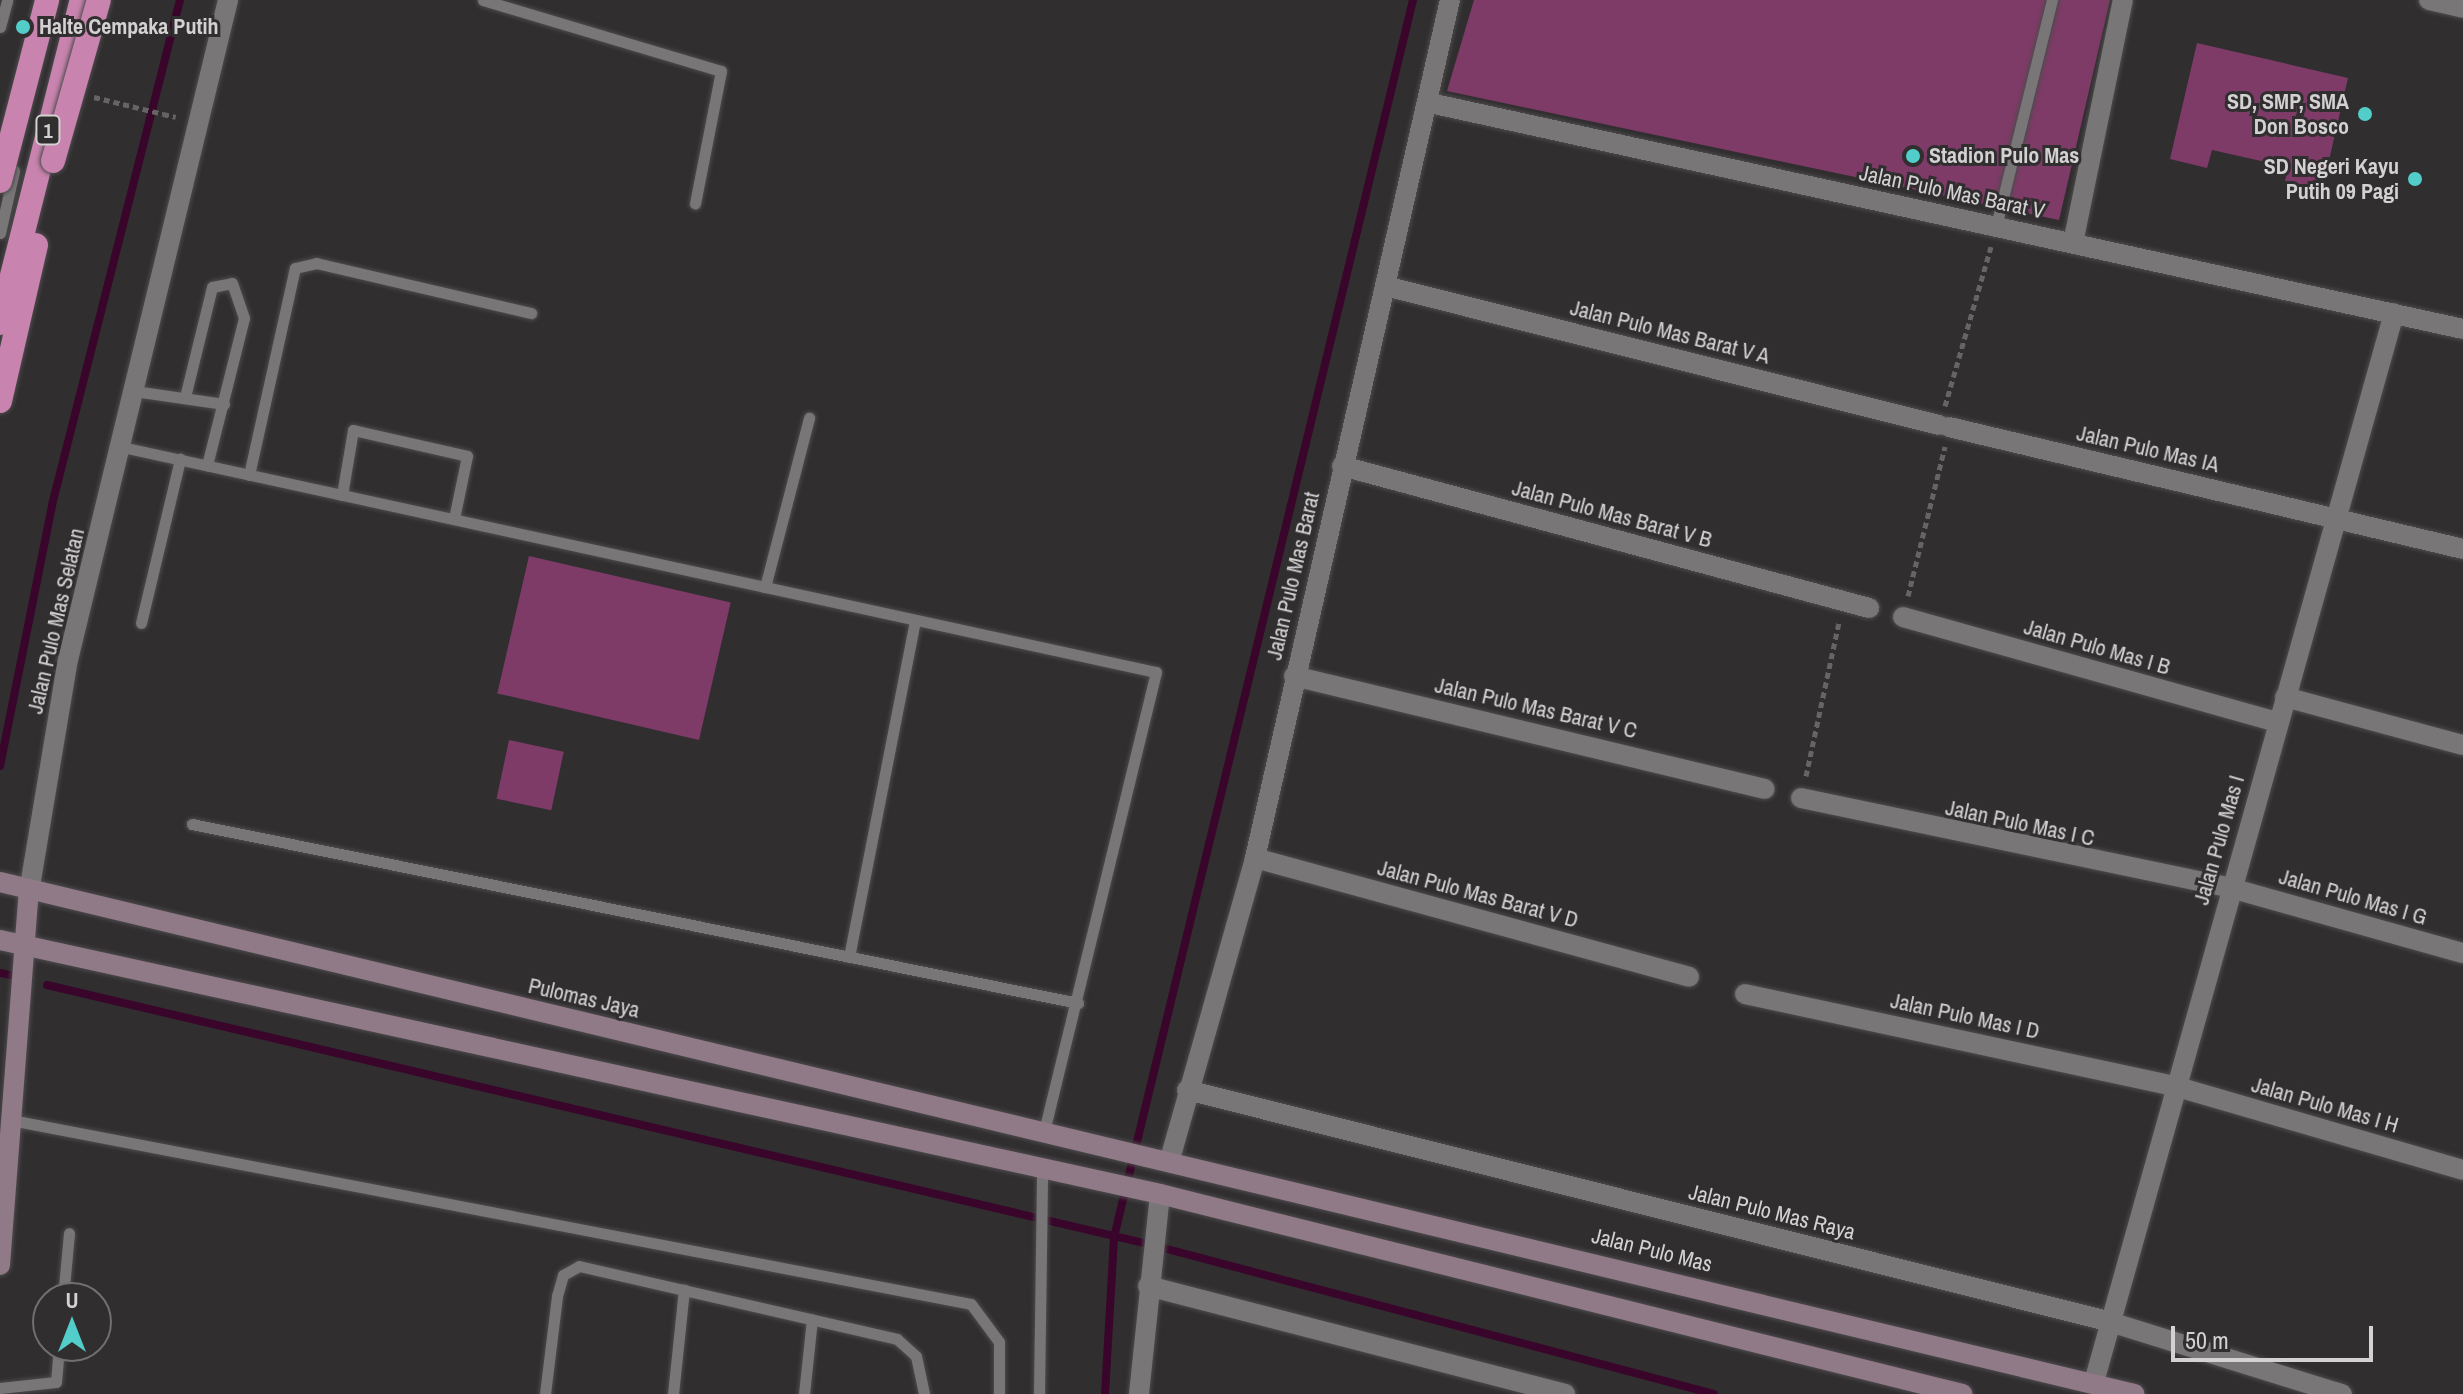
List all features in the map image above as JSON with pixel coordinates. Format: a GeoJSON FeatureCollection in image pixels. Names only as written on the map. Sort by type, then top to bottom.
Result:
{"type":"FeatureCollection","features":[{"type":"Feature","properties":{"kind":"highway"},"geometry":{"type":"LineString","coordinates":[[0,181],[47,0]]}},
{"type":"Feature","properties":{"kind":"highway","name":"1"},"geometry":{"type":"LineString","coordinates":[[0,323],[82,0]]}},
{"type":"Feature","properties":{"kind":"highway"},"geometry":{"type":"LineString","coordinates":[[0,401],[53,161],[99,0]]}},
{"type":"Feature","properties":{"kind":"street","name":"Jalan Pulo Mas Selatan"},"geometry":{"type":"LineString","coordinates":[[0,1265],[29,892],[68,660],[228,0]]}},
{"type":"Feature","properties":{"kind":"street","name":"Jalan Pulo Mas Barat"},"geometry":{"type":"LineString","coordinates":[[1167,1153],[1255,858],[1342,466],[1389,287],[1450,0]]}},
{"type":"Feature","properties":{"kind":"street"},"geometry":{"type":"LineString","coordinates":[[2073,243],[2123,0]]}},
{"type":"Feature","properties":{"kind":"street"},"geometry":{"type":"LineString","coordinates":[[2429,0],[2463,8]]}},
{"type":"Feature","properties":{"kind":"street","name":"Jalan Pulo Mas Barat V"},"geometry":{"type":"LineString","coordinates":[[1430,103],[2463,329]]}},
{"type":"Feature","properties":{"kind":"street","name":"Jalan Pulo Mas Barat V A"},"geometry":{"type":"LineString","coordinates":[[1389,287],[1944,426]]}},
{"type":"Feature","properties":{"kind":"street","name":"Jalan Pulo Mas I"},"geometry":{"type":"LineString","coordinates":[[2095,1378],[2106,1325],[2394,313]]}},
{"type":"Feature","properties":{"kind":"street","name":"Jalan Pulo Mas IA"},"geometry":{"type":"LineString","coordinates":[[1944,426],[2463,549]]}},
{"type":"Feature","properties":{"kind":"street","name":"Jalan Pulo Mas Barat V B"},"geometry":{"type":"LineString","coordinates":[[1342,466],[1869,608]]}},
{"type":"Feature","properties":{"kind":"street","name":"Jalan Pulo Mas I B"},"geometry":{"type":"LineString","coordinates":[[1903,617],[2277,722]]}},
{"type":"Feature","properties":{"kind":"street","name":"Jalan Pulo Mas Barat V C"},"geometry":{"type":"LineString","coordinates":[[1294,676],[1765,789]]}},
{"type":"Feature","properties":{"kind":"street"},"geometry":{"type":"LineString","coordinates":[[2285,697],[2463,745]]}},
{"type":"Feature","properties":{"kind":"street","name":"Jalan Pulo Mas I C"},"geometry":{"type":"LineString","coordinates":[[1801,798],[2231,888]]}},
{"type":"Feature","properties":{"kind":"street","name":"Jalan Pulo Mas Barat V D"},"geometry":{"type":"LineString","coordinates":[[1255,858],[1689,977]]}},
{"type":"Feature","properties":{"kind":"street","name":"Pulomas Jaya"},"geometry":{"type":"LineString","coordinates":[[2,883],[29,892],[1044,1131],[1167,1153]]}},
{"type":"Feature","properties":{"kind":"street","name":"Jalan Pulo Mas I G"},"geometry":{"type":"LineString","coordinates":[[2231,888],[2463,953]]}},
{"type":"Feature","properties":{"kind":"street"},"geometry":{"type":"LineString","coordinates":[[1,940],[24,940],[1042,1168],[1962,1394]]}},
{"type":"Feature","properties":{"kind":"street","name":"Jalan Pulo Mas I D"},"geometry":{"type":"LineString","coordinates":[[1745,994],[2174,1086]]}},
{"type":"Feature","properties":{"kind":"street","name":"Jalan Pulo Mas I H"},"geometry":{"type":"LineString","coordinates":[[2174,1086],[2463,1170]]}},
{"type":"Feature","properties":{"kind":"street","name":"Jalan Pulo Mas Raya"},"geometry":{"type":"LineString","coordinates":[[1187,1090],[2106,1325],[2342,1394]]}},
{"type":"Feature","properties":{"kind":"street","name":"Jalan Pulo Mas"},"geometry":{"type":"LineString","coordinates":[[1167,1153],[2095,1378],[2134,1394]]}},
{"type":"Feature","properties":{"kind":"street"},"geometry":{"type":"LineString","coordinates":[[1139,1394],[1158,1198]]}},
{"type":"Feature","properties":{"kind":"street"},"geometry":{"type":"LineString","coordinates":[[1149,1276],[1565,1394]]}},
{"type":"Feature","properties":{"kind":"lane"},"geometry":{"type":"LineString","coordinates":[[0,27],[7,0]]}},
{"type":"Feature","properties":{"kind":"lane"},"geometry":{"type":"LineString","coordinates":[[0,233],[56,0]]}},
{"type":"Feature","properties":{"kind":"lane"},"geometry":{"type":"LineString","coordinates":[[483,0],[721,71],[695,203]]}},
{"type":"Feature","properties":{"kind":"lane"},"geometry":{"type":"LineString","coordinates":[[1996,226],[2052,0]]}},
{"type":"Feature","properties":{"kind":"lane"},"geometry":{"type":"LineString","coordinates":[[249,475],[295,268],[316,263],[531,313]]}},
{"type":"Feature","properties":{"kind":"lane"},"geometry":{"type":"LineString","coordinates":[[185,397],[212,287],[232,283],[244,318],[207,465]]}},
{"type":"Feature","properties":{"kind":"lane"},"geometry":{"type":"LineString","coordinates":[[134,391],[224,404]]}},
{"type":"Feature","properties":{"kind":"lane"},"geometry":{"type":"LineString","coordinates":[[765,587],[809,418]]}},
{"type":"Feature","properties":{"kind":"lane"},"geometry":{"type":"LineString","coordinates":[[342,495],[353,430],[467,456],[454,519]]}},
{"type":"Feature","properties":{"kind":"lane"},"geometry":{"type":"LineString","coordinates":[[122,447],[1156,672],[1078,1003],[1044,1131]]}},
{"type":"Feature","properties":{"kind":"lane"},"geometry":{"type":"LineString","coordinates":[[141,623],[180,459]]}},
{"type":"Feature","properties":{"kind":"lane"},"geometry":{"type":"LineString","coordinates":[[849,957],[915,620]]}},
{"type":"Feature","properties":{"kind":"lane"},"geometry":{"type":"LineString","coordinates":[[192,824],[1078,1003]]}},
{"type":"Feature","properties":{"kind":"lane"},"geometry":{"type":"LineString","coordinates":[[11,1120],[971,1304],[999,1342],[999,1394]]}},
{"type":"Feature","properties":{"kind":"lane"},"geometry":{"type":"LineString","coordinates":[[1039,1394],[1042,1168]]}},
{"type":"Feature","properties":{"kind":"lane"},"geometry":{"type":"LineString","coordinates":[[64,1282],[69,1233]]}},
{"type":"Feature","properties":{"kind":"lane"},"geometry":{"type":"LineString","coordinates":[[545,1394],[563,1275],[579,1266],[897,1339],[916,1356],[924,1394]]}},
{"type":"Feature","properties":{"kind":"lane"},"geometry":{"type":"LineString","coordinates":[[673,1394],[684,1290]]}},
{"type":"Feature","properties":{"kind":"lane"},"geometry":{"type":"LineString","coordinates":[[804,1394],[812,1319]]}},
{"type":"Feature","properties":{"kind":"lane"},"geometry":{"type":"LineString","coordinates":[[0,1388],[56,1382],[58,1362]]}},
{"type":"Feature","properties":{"kind":"path"},"geometry":{"type":"LineString","coordinates":[[163,114],[180,118]]}},
{"type":"Feature","properties":{"kind":"path"},"geometry":{"type":"LineString","coordinates":[[1903,617],[1944,426],[1996,226]]}},
{"type":"Feature","properties":{"kind":"path"},"geometry":{"type":"LineString","coordinates":[[1801,798],[1844,601]]}},
{"type":"Feature","properties":{"kind":"shaded area","name":"Stadion Pulo Mas"},"geometry":{"type":"Polygon","coordinates":[[[1474,0],[2110,0],[2059,220],[1447,91],[1474,0]]]}},
{"type":"Feature","properties":{"kind":"shaded area"},"geometry":{"type":"Polygon","coordinates":[[[2197,43],[2348,78],[2321,195],[2284,186],[2288,167],[2212,150],[2207,168],[2170,159],[2197,43]]]}},
{"type":"Feature","properties":{"kind":"shaded area"},"geometry":{"type":"Polygon","coordinates":[[[529,556],[731,603],[699,740],[497,693],[529,556]]]}},
{"type":"Feature","properties":{"kind":"shaded area"},"geometry":{"type":"Polygon","coordinates":[[[509,740],[564,752],[551,810],[497,799],[509,740]]]}},
{"type":"Feature","properties":{"kind":"waterway"},"geometry":{"type":"LineString","coordinates":[[0,766],[52,505],[180,0]]}},
{"type":"Feature","properties":{"kind":"waterway"},"geometry":{"type":"LineString","coordinates":[[1105,1394],[1114,1237],[1413,0]]}},
{"type":"Feature","properties":{"kind":"waterway"},"geometry":{"type":"LineString","coordinates":[[0,973],[10,975]]}},
{"type":"Feature","properties":{"kind":"waterway"},"geometry":{"type":"LineString","coordinates":[[47,985],[1152,1245],[1714,1394]]}},
{"type":"Feature","properties":{"kind":"place","name":"Halte Cempaka Putih"},"geometry":{"type":"Point","coordinates":[23,27]}},
{"type":"Feature","properties":{"kind":"place","name":"SD, SMP, SMA Don Bosco"},"geometry":{"type":"Point","coordinates":[2365,114]}},
{"type":"Feature","properties":{"kind":"place","name":"Stadion Pulo Mas"},"geometry":{"type":"Point","coordinates":[1913,156]}},
{"type":"Feature","properties":{"kind":"place","name":"SD Negeri Kayu Putih 09 Pagi"},"geometry":{"type":"Point","coordinates":[2415,179]}}]}
